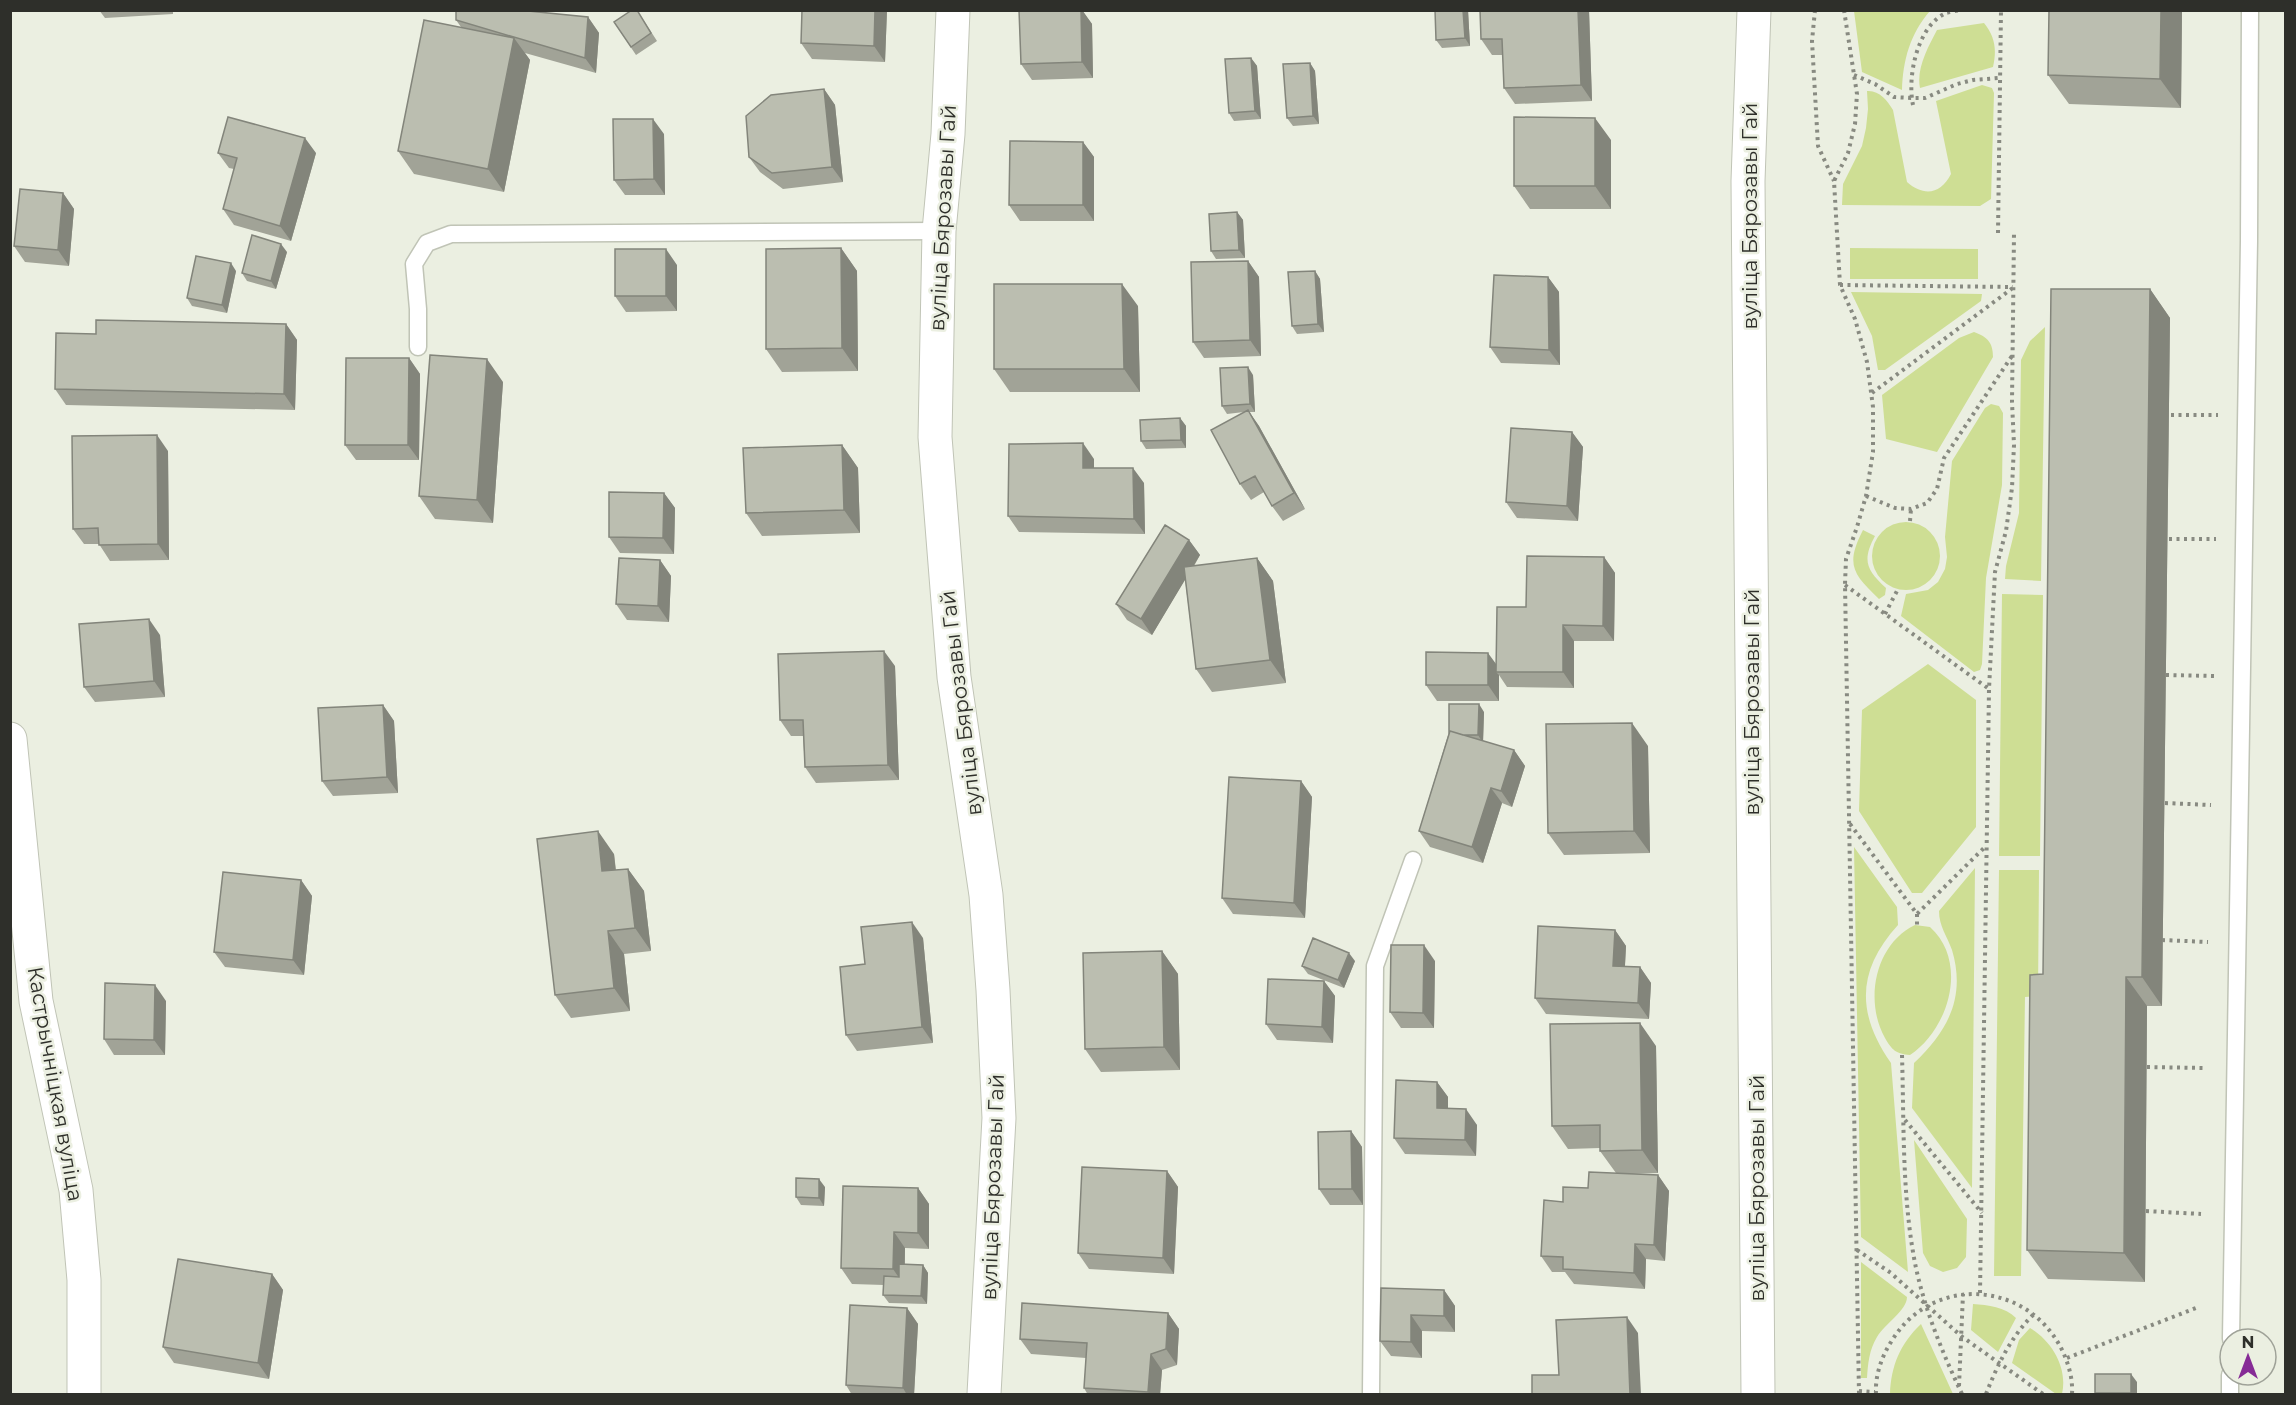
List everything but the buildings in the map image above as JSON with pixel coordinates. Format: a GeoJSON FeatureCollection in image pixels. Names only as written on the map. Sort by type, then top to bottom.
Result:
{"type":"FeatureCollection","features":[{"type":"Feature","properties":{"kind":"street","name":"вуліца Бярозавы Гай"},"geometry":{"type":"LineString","coordinates":[[953,10],[948,134],[939,231],[935,437],[954,676],[986,896],[993,990],[999,1118],[984,1395]]}},
{"type":"Feature","properties":{"kind":"street","name":"вуліца Бярозавы Гай"},"geometry":{"type":"LineString","coordinates":[[1754,10],[1748,181],[1758,1395]]}},
{"type":"Feature","properties":{"kind":"street","name":"Кастрычніцкая вуліца"},"geometry":{"type":"LineString","coordinates":[[10,739],[36,1000],[76,1190],[84,1280],[84,1395]]}},
{"type":"Feature","properties":{"kind":"lane"},"geometry":{"type":"LineString","coordinates":[[2230,1327],[2249,241],[2250,10]]}},
{"type":"Feature","properties":{"kind":"lane"},"geometry":{"type":"LineString","coordinates":[[418,347],[418,309],[414,264],[428,243],[451,234],[939,231]]}},
{"type":"Feature","properties":{"kind":"lane"},"geometry":{"type":"LineString","coordinates":[[1371,1395],[1375,966],[1413,860]]}},
{"type":"Feature","properties":{"kind":"path"},"geometry":{"type":"LineString","coordinates":[[1815,10],[1812,42],[1818,146],[1834,181],[1840,285],[1855,319],[1867,362],[1871,394],[1873,452],[1866,496],[1845,559],[1859,1393],[1875,1393],[1881,1358],[1899,1327],[1926,1305],[1944,1298],[1980,1293],[2008,1299],[2034,1314],[2053,1333],[2067,1358],[2073,1386],[2072,1395]]}},
{"type":"Feature","properties":{"kind":"path"},"geometry":{"type":"LineString","coordinates":[[1834,181],[1848,153],[1855,124],[1857,94],[1844,10]]}},
{"type":"Feature","properties":{"kind":"path"},"geometry":{"type":"LineString","coordinates":[[1913,105],[1911,98],[1912,67],[1917,51],[1924,37],[1945,14],[1960,10]]}},
{"type":"Feature","properties":{"kind":"path"},"geometry":{"type":"LineString","coordinates":[[1998,233],[2001,10]]}},
{"type":"Feature","properties":{"kind":"path"},"geometry":{"type":"LineString","coordinates":[[1854,75],[1875,84],[1894,97],[1911,98],[1925,98],[1956,84],[1973,80],[2000,78]]}},
{"type":"Feature","properties":{"kind":"path"},"geometry":{"type":"LineString","coordinates":[[1980,1293],[1989,689],[1995,572],[2006,531],[2012,488],[2014,234]]}},
{"type":"Feature","properties":{"kind":"path"},"geometry":{"type":"LineString","coordinates":[[1840,285],[2014,287]]}},
{"type":"Feature","properties":{"kind":"path"},"geometry":{"type":"LineString","coordinates":[[1871,394],[2014,287]]}},
{"type":"Feature","properties":{"kind":"path"},"geometry":{"type":"LineString","coordinates":[[1866,496],[1895,508],[1911,509],[1927,503],[1937,489],[1944,458],[2013,355]]}},
{"type":"Feature","properties":{"kind":"path"},"geometry":{"type":"LineString","coordinates":[[2171,415],[2222,415]]}},
{"type":"Feature","properties":{"kind":"path"},"geometry":{"type":"LineString","coordinates":[[1910,521],[1911,509]]}},
{"type":"Feature","properties":{"kind":"path"},"geometry":{"type":"LineString","coordinates":[[2169,539],[2218,539]]}},
{"type":"Feature","properties":{"kind":"path"},"geometry":{"type":"LineString","coordinates":[[1845,584],[1989,689]]}},
{"type":"Feature","properties":{"kind":"path"},"geometry":{"type":"LineString","coordinates":[[1885,614],[1898,589]]}},
{"type":"Feature","properties":{"kind":"path"},"geometry":{"type":"LineString","coordinates":[[2166,675],[2214,676]]}},
{"type":"Feature","properties":{"kind":"path"},"geometry":{"type":"LineString","coordinates":[[2164,803],[2211,805]]}},
{"type":"Feature","properties":{"kind":"path"},"geometry":{"type":"LineString","coordinates":[[1850,823],[1917,914],[1917,925]]}},
{"type":"Feature","properties":{"kind":"path"},"geometry":{"type":"LineString","coordinates":[[1917,914],[1986,845]]}},
{"type":"Feature","properties":{"kind":"path"},"geometry":{"type":"LineString","coordinates":[[2162,940],[2208,942]]}},
{"type":"Feature","properties":{"kind":"path"},"geometry":{"type":"LineString","coordinates":[[1902,1055],[1907,1204],[1913,1253],[1926,1305],[1962,1395]]}},
{"type":"Feature","properties":{"kind":"path"},"geometry":{"type":"LineString","coordinates":[[2147,1067],[2204,1068]]}},
{"type":"Feature","properties":{"kind":"path"},"geometry":{"type":"LineString","coordinates":[[1904,1119],[1982,1213]]}},
{"type":"Feature","properties":{"kind":"path"},"geometry":{"type":"LineString","coordinates":[[2146,1211],[2201,1214]]}},
{"type":"Feature","properties":{"kind":"path"},"geometry":{"type":"LineString","coordinates":[[1857,1249],[1892,1273],[1961,1336],[2043,1395]]}},
{"type":"Feature","properties":{"kind":"path"},"geometry":{"type":"LineString","coordinates":[[1959,1388],[1963,1294]]}},
{"type":"Feature","properties":{"kind":"path"},"geometry":{"type":"LineString","coordinates":[[2067,1358],[2196,1308]]}},
{"type":"Feature","properties":{"kind":"path"},"geometry":{"type":"LineString","coordinates":[[1986,1395],[2010,1344],[2034,1314]]}},
{"type":"Feature","properties":{"kind":"green space"},"geometry":{"type":"Polygon","coordinates":[[[1854,11],[1930,11],[1917,29],[1909,48],[1902,90],[1862,72],[1854,11]]]}},
{"type":"Feature","properties":{"kind":"green space"},"geometry":{"type":"Polygon","coordinates":[[[1984,23],[1994,43],[1993,67],[1920,88],[1921,66],[1937,30],[1984,23]]]}},
{"type":"Feature","properties":{"kind":"green space"},"geometry":{"type":"Polygon","coordinates":[[[1982,85],[1992,88],[1994,93],[1991,199],[1980,206],[1842,205],[1843,184],[1862,146],[1866,128],[1867,91],[1879,94],[1893,110],[1907,182],[1920,190],[1932,191],[1942,186],[1951,174],[1936,101],[1982,85]]]}},
{"type":"Feature","properties":{"kind":"green space"},"geometry":{"type":"Polygon","coordinates":[[[1850,248],[1978,249],[1978,279],[1850,279],[1850,248]]]}},
{"type":"Feature","properties":{"kind":"green space"},"geometry":{"type":"Polygon","coordinates":[[[1851,292],[1982,294],[1981,301],[1885,370],[1878,370],[1872,336],[1851,292]]]}},
{"type":"Feature","properties":{"kind":"green space"},"geometry":{"type":"Polygon","coordinates":[[[2045,327],[2041,581],[2005,579],[2019,513],[2021,360],[2030,341],[2045,327]]]}},
{"type":"Feature","properties":{"kind":"green space"},"geometry":{"type":"Polygon","coordinates":[[[1974,332],[1989,341],[1993,357],[1937,452],[1886,439],[1882,395],[1959,338],[1974,332]]]}},
{"type":"Feature","properties":{"kind":"green space"},"geometry":{"type":"Polygon","coordinates":[[[1991,404],[1999,406],[2003,413],[2002,485],[1986,578],[1982,664],[1980,670],[1974,672],[1901,616],[1906,594],[1928,590],[1938,582],[1945,569],[1947,557],[1945,537],[1952,461],[1985,408],[1991,404]]]}},
{"type":"Feature","properties":{"kind":"green space"},"geometry":{"type":"Polygon","coordinates":[[[1913,522],[1925,528],[1934,537],[1940,549],[1938,569],[1930,580],[1913,590],[1899,590],[1882,580],[1874,569],[1872,549],[1882,532],[1893,524],[1913,522]]]}},
{"type":"Feature","properties":{"kind":"green space"},"geometry":{"type":"Polygon","coordinates":[[[1863,530],[1875,536],[1867,558],[1870,570],[1886,588],[1885,595],[1879,599],[1863,583],[1853,561],[1857,542],[1863,530]]]}},
{"type":"Feature","properties":{"kind":"green space"},"geometry":{"type":"Polygon","coordinates":[[[2002,594],[2043,595],[2040,856],[1999,856],[2002,594]]]}},
{"type":"Feature","properties":{"kind":"green space"},"geometry":{"type":"Polygon","coordinates":[[[1928,664],[1976,700],[1976,827],[1922,893],[1912,893],[1859,811],[1862,710],[1928,664]]]}},
{"type":"Feature","properties":{"kind":"green space"},"geometry":{"type":"Polygon","coordinates":[[[1854,847],[1897,907],[1898,925],[1884,942],[1875,959],[1866,992],[1867,1009],[1872,1027],[1891,1063],[1908,1272],[1861,1237],[1854,847]]]}},
{"type":"Feature","properties":{"kind":"green space"},"geometry":{"type":"Polygon","coordinates":[[[1975,868],[1972,1188],[1912,1108],[1914,1063],[1945,1026],[1955,998],[1956,967],[1952,950],[1940,921],[1939,911],[1975,868]]]}},
{"type":"Feature","properties":{"kind":"green space"},"geometry":{"type":"Polygon","coordinates":[[[1999,870],[2039,870],[2038,996],[2025,997],[2021,1276],[1994,1276],[1999,870]]]}},
{"type":"Feature","properties":{"kind":"green space"},"geometry":{"type":"Polygon","coordinates":[[[1915,925],[1930,927],[1942,941],[1949,958],[1951,976],[1944,1012],[1924,1043],[1910,1055],[1895,1051],[1885,1038],[1875,1007],[1875,991],[1882,959],[1890,945],[1915,925]]]}},
{"type":"Feature","properties":{"kind":"green space"},"geometry":{"type":"Polygon","coordinates":[[[1914,1140],[1967,1219],[1966,1257],[1957,1268],[1943,1272],[1930,1266],[1923,1253],[1914,1140]]]}},
{"type":"Feature","properties":{"kind":"green space"},"geometry":{"type":"Polygon","coordinates":[[[1861,1262],[1907,1297],[1900,1312],[1874,1342],[1869,1357],[1867,1378],[1861,1378],[1861,1262]]]}},
{"type":"Feature","properties":{"kind":"green space"},"geometry":{"type":"Polygon","coordinates":[[[1973,1304],[2002,1309],[2016,1318],[1998,1352],[1971,1330],[1973,1304]]]}},
{"type":"Feature","properties":{"kind":"green space"},"geometry":{"type":"Polygon","coordinates":[[[1921,1324],[1953,1394],[1890,1394],[1892,1374],[1898,1356],[1907,1339],[1921,1324]]]}},
{"type":"Feature","properties":{"kind":"green space"},"geometry":{"type":"Polygon","coordinates":[[[2030,1328],[2045,1340],[2056,1356],[2063,1375],[2062,1394],[2056,1394],[2012,1363],[2019,1340],[2030,1328]]]}}]}
